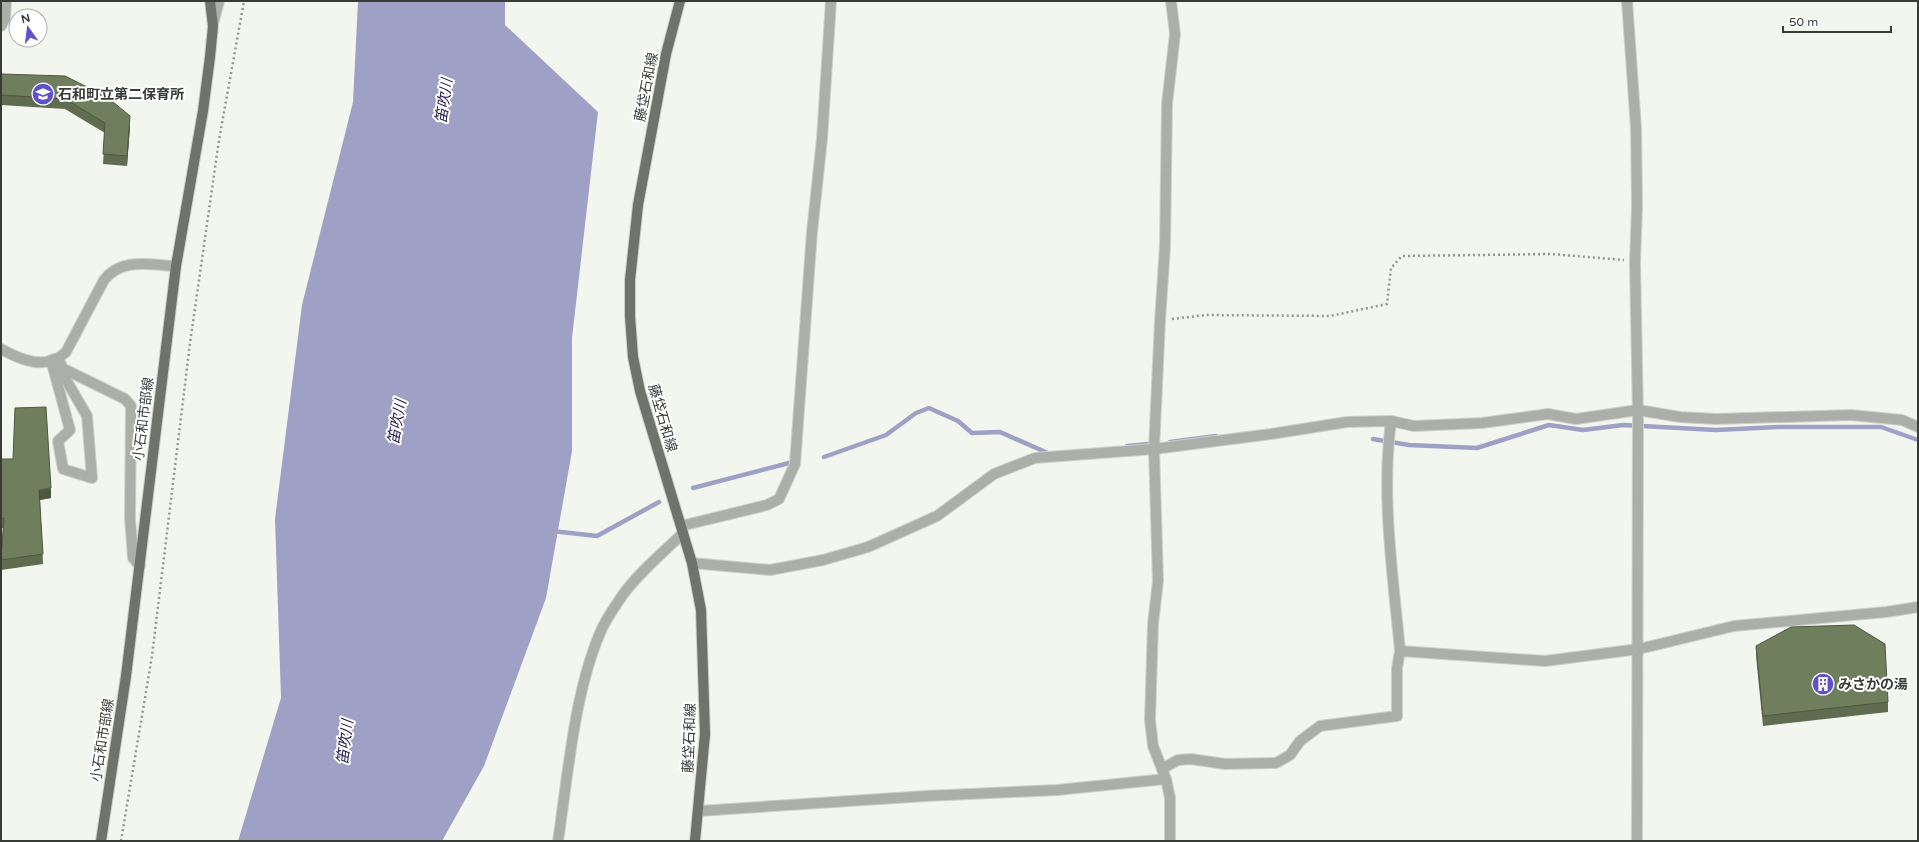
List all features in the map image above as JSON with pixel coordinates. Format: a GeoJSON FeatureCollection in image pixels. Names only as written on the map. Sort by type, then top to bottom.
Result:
{"type":"FeatureCollection","features":[{"type":"Feature","properties":{"kind":"main road","name":"小石和市部線"},"geometry":{"type":"LineString","coordinates":[[100,841],[126,676],[176,266],[203,111],[213,26],[210,1]]}},
{"type":"Feature","properties":{"kind":"main road","name":"藤垈石和線"},"geometry":{"type":"LineString","coordinates":[[680,1],[666,54],[638,205],[630,280],[630,316],[633,357],[650,428],[692,563],[701,610],[705,734],[695,841]]}},
{"type":"Feature","properties":{"kind":"street"},"geometry":{"type":"LineString","coordinates":[[1,26],[5,19],[6,1]]}},
{"type":"Feature","properties":{"kind":"street"},"geometry":{"type":"LineString","coordinates":[[213,26],[219,1]]}},
{"type":"Feature","properties":{"kind":"street"},"geometry":{"type":"LineString","coordinates":[[558,841],[579,706],[589,663],[600,631],[623,595],[682,528],[767,506],[779,499],[795,464],[798,441],[812,232],[822,139],[831,1]]}},
{"type":"Feature","properties":{"kind":"street"},"geometry":{"type":"LineString","coordinates":[[1170,841],[1170,798],[1164,774],[1153,746],[1150,720],[1153,624],[1158,581],[1154,449],[1165,246],[1167,104],[1175,34],[1171,1]]}},
{"type":"Feature","properties":{"kind":"street"},"geometry":{"type":"LineString","coordinates":[[1627,1],[1636,128],[1637,207],[1635,262],[1638,413],[1638,841]]}},
{"type":"Feature","properties":{"kind":"street"},"geometry":{"type":"LineString","coordinates":[[1,349],[29,362],[41,362],[55,359],[66,352],[104,280],[111,271],[128,264],[176,266]]}},
{"type":"Feature","properties":{"kind":"street"},"geometry":{"type":"LineString","coordinates":[[55,359],[87,416],[92,478],[62,469],[58,441],[70,430],[55,359]]}},
{"type":"Feature","properties":{"kind":"street"},"geometry":{"type":"LineString","coordinates":[[55,359],[62,368],[125,399],[131,406],[131,524],[133,558],[140,566]]}},
{"type":"Feature","properties":{"kind":"street"},"geometry":{"type":"LineString","coordinates":[[692,563],[770,570],[823,560],[868,547],[937,516],[994,474],[1035,458],[1154,449],[1271,434],[1347,422],[1391,421],[1414,426],[1482,423],[1548,414],[1576,419],[1638,413],[1716,419],[1851,416],[1902,420],[1918,427]]}},
{"type":"Feature","properties":{"kind":"street"},"geometry":{"type":"LineString","coordinates":[[699,810],[926,796],[1057,790],[1164,774],[1178,760],[1191,759],[1225,764],[1276,763],[1290,755],[1300,741],[1320,726],[1397,716],[1397,668],[1400,651],[1389,516],[1388,450],[1391,421]]}},
{"type":"Feature","properties":{"kind":"street"},"geometry":{"type":"LineString","coordinates":[[1400,651],[1545,661],[1638,649],[1734,626],[1886,612],[1918,607]]}},
{"type":"Feature","properties":{"kind":"path"},"geometry":{"type":"LineString","coordinates":[[121,841],[152,656],[190,343],[218,148],[244,1]]}},
{"type":"Feature","properties":{"kind":"path"},"geometry":{"type":"LineString","coordinates":[[1160,321],[1206,315],[1330,316],[1387,304],[1390,268],[1402,256],[1551,254],[1635,262]]}},
{"type":"Feature","properties":{"kind":"water","name":"笛吹川"},"geometry":{"type":"Polygon","coordinates":[[[358,1],[505,1],[505,25],[598,112],[572,338],[572,451],[546,598],[484,766],[442,841],[238,841],[281,698],[275,519],[302,305],[353,102],[358,1]]]}},
{"type":"Feature","properties":{"kind":"building"},"geometry":{"type":"Polygon","coordinates":[[[2,74],[65,76],[107,97],[130,116],[127,156],[103,154],[105,123],[65,99],[1,95],[2,74]]]}},
{"type":"Feature","properties":{"kind":"building"},"geometry":{"type":"Polygon","coordinates":[[[46,407],[51,488],[39,490],[43,554],[1,560],[4,518],[1,518],[1,459],[13,459],[15,408],[46,407]]]}},
{"type":"Feature","properties":{"kind":"building","name":"みさかの湯"},"geometry":{"type":"Polygon","coordinates":[[[1854,625],[1885,644],[1888,702],[1763,716],[1756,646],[1791,627],[1854,625]]]}},
{"type":"Feature","properties":{"kind":"waterway"},"geometry":{"type":"LineString","coordinates":[[824,457],[886,435],[916,413],[929,408],[958,421],[972,433],[1000,432],[1050,454]]}},
{"type":"Feature","properties":{"kind":"waterway"},"geometry":{"type":"LineString","coordinates":[[1373,439],[1409,445],[1477,448],[1549,425],[1583,430],[1623,425],[1716,430],[1778,427],[1881,427],[1918,440]]}},
{"type":"Feature","properties":{"kind":"waterway"},"geometry":{"type":"LineString","coordinates":[[1170,442],[1216,436]]}},
{"type":"Feature","properties":{"kind":"waterway"},"geometry":{"type":"LineString","coordinates":[[1127,446],[1149,444]]}},
{"type":"Feature","properties":{"kind":"waterway"},"geometry":{"type":"LineString","coordinates":[[693,488],[789,463]]}},
{"type":"Feature","properties":{"kind":"waterway"},"geometry":{"type":"LineString","coordinates":[[552,531],[597,536],[659,502]]}},
{"type":"Feature","properties":{"kind":"place","name":"石和町立第二保育所"},"geometry":{"type":"Point","coordinates":[43,94]}},
{"type":"Feature","properties":{"kind":"place","name":"みさかの湯"},"geometry":{"type":"Point","coordinates":[1823,684]}}]}
